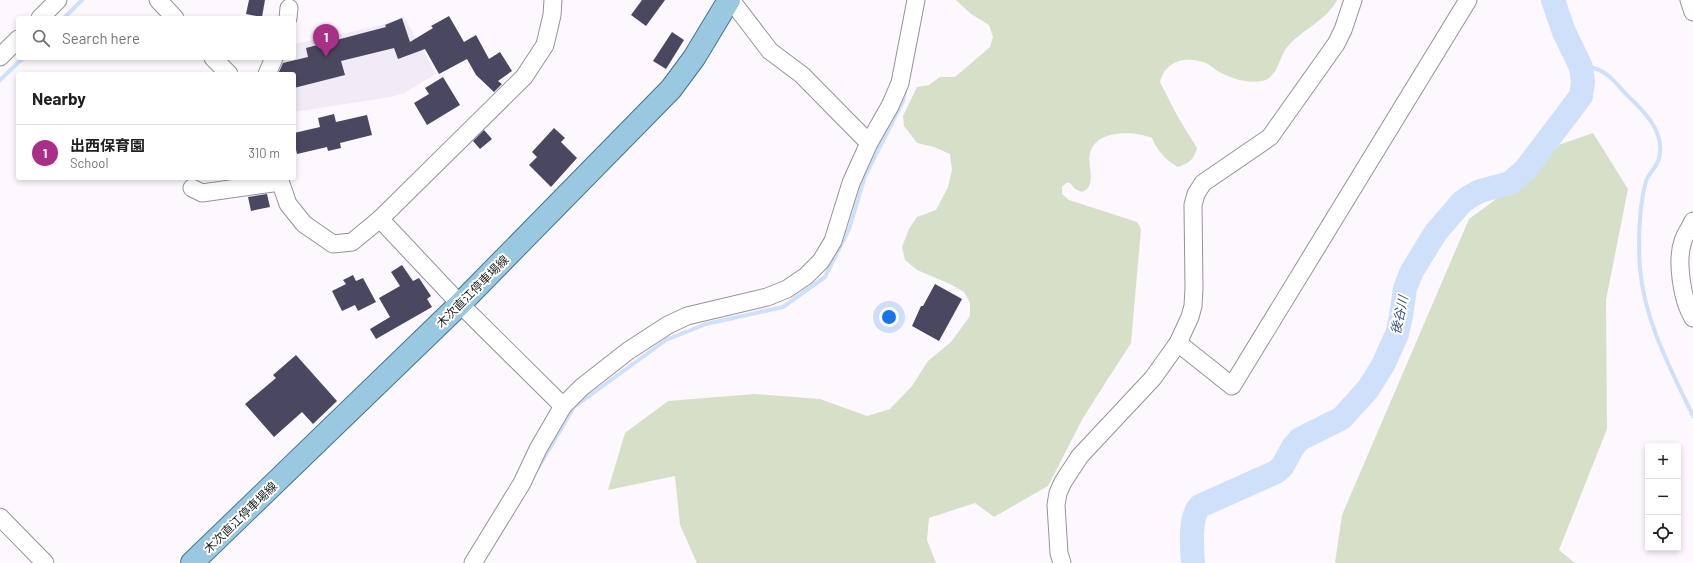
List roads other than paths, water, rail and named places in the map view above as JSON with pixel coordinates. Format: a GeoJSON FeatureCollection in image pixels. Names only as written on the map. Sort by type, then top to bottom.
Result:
{"type":"FeatureCollection","features":[{"type":"Feature","properties":{"kind":"main road","name":"木次直江停車場線"},"geometry":{"type":"LineString","coordinates":[[192,563],[460,304],[671,89],[694,58],[730,0]]}},
{"type":"Feature","properties":{"kind":"street"},"geometry":{"type":"LineString","coordinates":[[42,16],[58,0]]}},
{"type":"Feature","properties":{"kind":"street"},"geometry":{"type":"LineString","coordinates":[[158,0],[173,16]]}},
{"type":"Feature","properties":{"kind":"street"},"geometry":{"type":"LineString","coordinates":[[192,188],[202,193],[279,180],[288,204],[304,224],[333,244],[352,242],[380,219],[524,76],[545,45],[552,15],[553,0]]}},
{"type":"Feature","properties":{"kind":"street"},"geometry":{"type":"LineString","coordinates":[[730,0],[770,51],[802,75],[869,143]]}},
{"type":"Feature","properties":{"kind":"street"},"geometry":{"type":"LineString","coordinates":[[473,563],[522,483],[538,449],[564,406],[582,387],[628,351],[668,325],[687,316],[767,297],[787,289],[806,276],[821,261],[833,241],[851,183],[869,143],[890,106],[900,82],[916,0]]}},
{"type":"Feature","properties":{"kind":"street"},"geometry":{"type":"LineString","coordinates":[[1062,563],[1059,553],[1056,505],[1058,493],[1063,482],[1080,456],[1153,378],[1178,343],[1185,330],[1193,306],[1193,205],[1199,187],[1270,137],[1336,44],[1343,30],[1353,0]]}},
{"type":"Feature","properties":{"kind":"street"},"geometry":{"type":"LineString","coordinates":[[1178,343],[1232,386],[1468,0]]}},
{"type":"Feature","properties":{"kind":"street"},"geometry":{"type":"LineString","coordinates":[[1689,0],[1693,12]]}},
{"type":"Feature","properties":{"kind":"street"},"geometry":{"type":"LineString","coordinates":[[0,57],[16,41]]}},
{"type":"Feature","properties":{"kind":"street"},"geometry":{"type":"LineString","coordinates":[[215,60],[227,72]]}},
{"type":"Feature","properties":{"kind":"street"},"geometry":{"type":"LineString","coordinates":[[268,72],[273,60]]}},
{"type":"Feature","properties":{"kind":"street"},"geometry":{"type":"LineString","coordinates":[[380,219],[460,304],[564,406]]}},
{"type":"Feature","properties":{"kind":"street"},"geometry":{"type":"LineString","coordinates":[[1693,221],[1683,240],[1680,254],[1683,288],[1689,311],[1693,318]]}},
{"type":"Feature","properties":{"kind":"street"},"geometry":{"type":"LineString","coordinates":[[0,517],[45,563]]}},
{"type":"Feature","properties":{"kind":"waterway"},"geometry":{"type":"LineString","coordinates":[[66,16],[82,0]]}},
{"type":"Feature","properties":{"kind":"waterway","name":"後谷川"},"geometry":{"type":"LineString","coordinates":[[1193,563],[1193,525],[1196,511],[1200,506],[1276,472],[1282,467],[1293,447],[1300,439],[1342,418],[1368,389],[1383,365],[1397,334],[1405,288],[1412,271],[1436,232],[1462,202],[1469,197],[1480,191],[1510,183],[1525,170],[1581,96],[1583,82],[1581,67],[1564,32],[1553,0]]}},
{"type":"Feature","properties":{"kind":"waterway"},"geometry":{"type":"LineString","coordinates":[[0,80],[21,60]]}},
{"type":"Feature","properties":{"kind":"waterway"},"geometry":{"type":"LineString","coordinates":[[1581,67],[1598,70],[1611,78],[1646,114],[1652,122],[1659,139],[1659,158],[1657,164],[1646,181],[1640,213],[1640,268],[1647,307],[1653,326],[1668,363],[1693,416]]}},
{"type":"Feature","properties":{"kind":"waterway"},"geometry":{"type":"LineString","coordinates":[[538,468],[574,407],[666,340],[706,324],[783,307],[825,277],[849,229],[865,176],[903,101],[906,87]]}},
{"type":"Feature","properties":{"kind":"place","name":"出西保育園"},"geometry":{"type":"Point","coordinates":[326,57]}}]}
